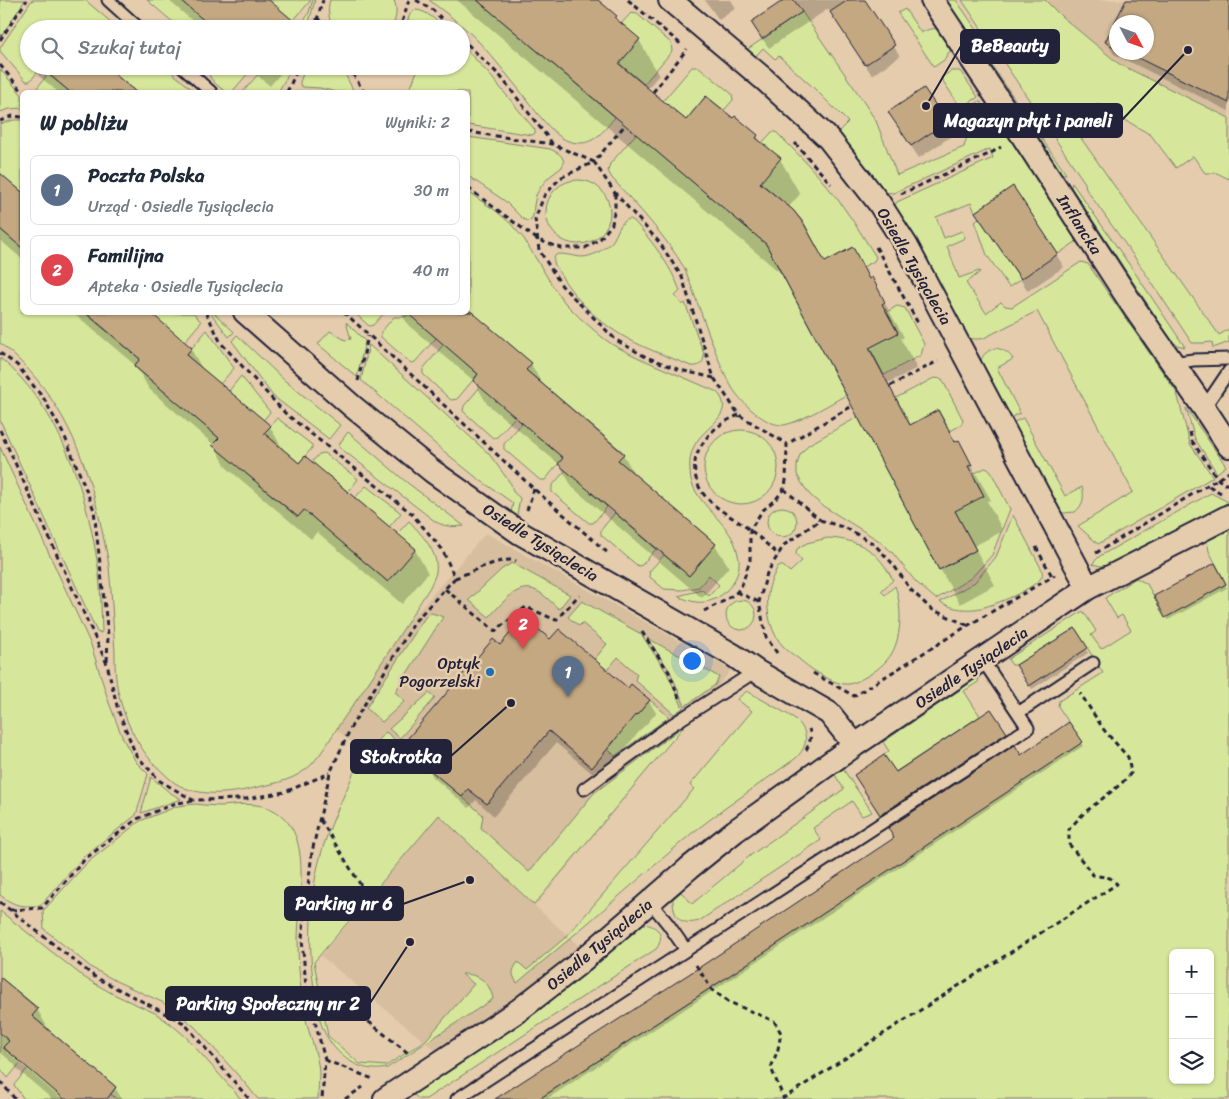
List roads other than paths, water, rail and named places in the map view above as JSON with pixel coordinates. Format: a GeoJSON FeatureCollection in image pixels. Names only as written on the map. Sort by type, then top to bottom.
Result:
{"type":"FeatureCollection","features":[{"type":"Feature","properties":{"kind":"street","name":"Osiedle Tysiąclecia"},"geometry":{"type":"LineString","coordinates":[[670,0],[765,80],[828,139],[879,203],[906,245],[1088,588]]}},
{"type":"Feature","properties":{"kind":"street","name":"Inflancka"},"geometry":{"type":"LineString","coordinates":[[932,0],[1135,309],[1229,446]]}},
{"type":"Feature","properties":{"kind":"street","name":"Osiedle Tysiąclecia"},"geometry":{"type":"LineString","coordinates":[[248,315],[352,406],[432,471],[520,532],[733,655],[756,671],[829,713],[855,745]]}},
{"type":"Feature","properties":{"kind":"street","name":"Osiedle Tysiąclecia"},"geometry":{"type":"LineString","coordinates":[[391,1097],[519,1010],[577,965],[689,868],[735,831],[855,745],[1088,588],[1229,516]]}},
{"type":"Feature","properties":{"kind":"lane"},"geometry":{"type":"LineString","coordinates":[[108,0],[130,20]]}},
{"type":"Feature","properties":{"kind":"lane"},"geometry":{"type":"LineString","coordinates":[[192,75],[209,90]]}},
{"type":"Feature","properties":{"kind":"lane"},"geometry":{"type":"LineString","coordinates":[[1173,363],[1193,360],[1229,359]]}},
{"type":"Feature","properties":{"kind":"lane"},"geometry":{"type":"LineString","coordinates":[[1204,408],[1229,372]]}},
{"type":"Feature","properties":{"kind":"lane"},"geometry":{"type":"LineString","coordinates":[[457,1099],[1028,728],[982,659]]}},
{"type":"Feature","properties":{"kind":"lane"},"geometry":{"type":"LineString","coordinates":[[1018,713],[1092,663]]}},
{"type":"Feature","properties":{"kind":"lane"},"geometry":{"type":"LineString","coordinates":[[584,789],[670,726],[756,671]]}},
{"type":"Feature","properties":{"kind":"lane"},"geometry":{"type":"LineString","coordinates":[[650,902],[686,950]]}},
{"type":"Feature","properties":{"kind":"place","name":"Magazyn płyt i paneli"},"geometry":{"type":"Point","coordinates":[1188,50]}},
{"type":"Feature","properties":{"kind":"place","name":"BeBeauty"},"geometry":{"type":"Point","coordinates":[926,106]}},
{"type":"Feature","properties":{"kind":"place","name":"Familijna"},"geometry":{"type":"Point","coordinates":[523,649]}},
{"type":"Feature","properties":{"kind":"place","name":"Optyk Pogorzelski"},"geometry":{"type":"Point","coordinates":[490,672]}},
{"type":"Feature","properties":{"kind":"place","name":"Poczta Polska"},"geometry":{"type":"Point","coordinates":[568,697]}},
{"type":"Feature","properties":{"kind":"place","name":"Stokrotka"},"geometry":{"type":"Point","coordinates":[511,703]}},
{"type":"Feature","properties":{"kind":"place","name":"Parking nr 6"},"geometry":{"type":"Point","coordinates":[470,880]}},
{"type":"Feature","properties":{"kind":"place","name":"Parking Społeczny nr 2"},"geometry":{"type":"Point","coordinates":[410,942]}}]}
